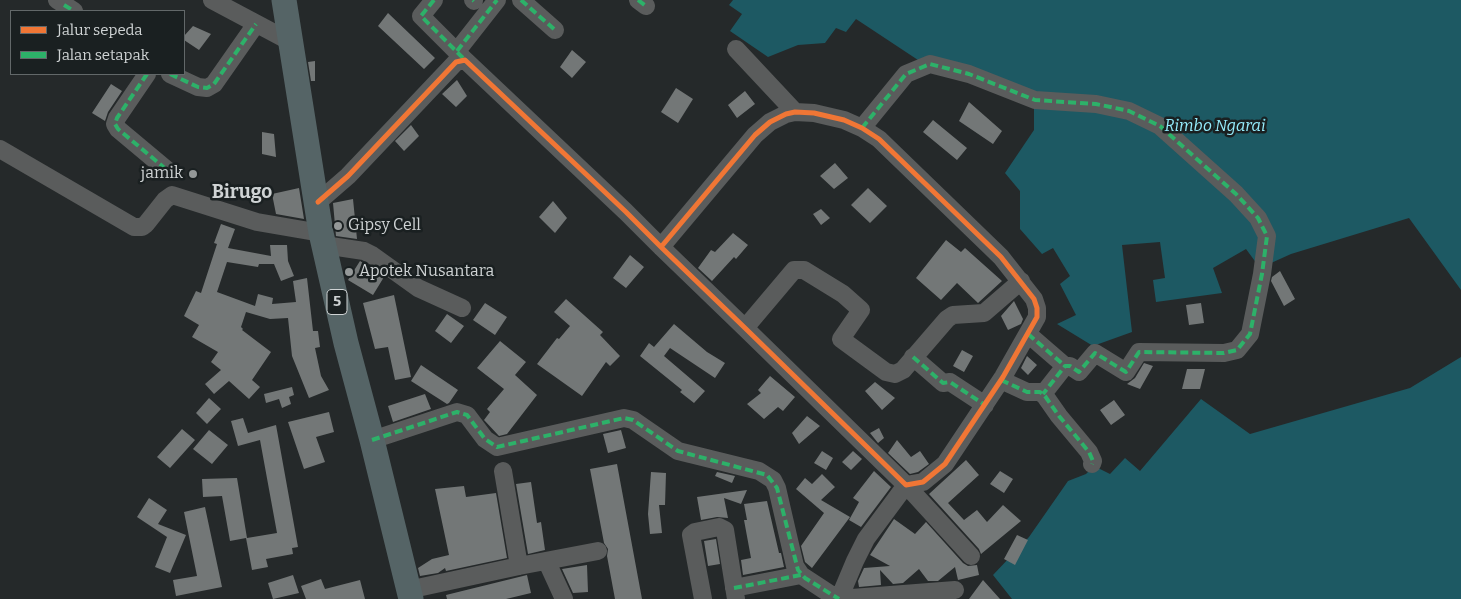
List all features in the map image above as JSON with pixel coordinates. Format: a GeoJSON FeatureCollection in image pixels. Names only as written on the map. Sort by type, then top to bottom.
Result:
{"type":"FeatureCollection","features":[{"type":"Feature","properties":{"kind":"highway","name":"5"},"geometry":{"type":"LineString","coordinates":[[284,0],[318,202],[322,239],[409,595]]}},
{"type":"Feature","properties":{"kind":"street"},"geometry":{"type":"LineString","coordinates":[[212,0],[291,42]]}},
{"type":"Feature","properties":{"kind":"street"},"geometry":{"type":"LineString","coordinates":[[434,0],[421,16],[906,485],[971,556]]}},
{"type":"Feature","properties":{"kind":"street"},"geometry":{"type":"LineString","coordinates":[[318,202],[348,176],[456,62],[497,0]]}},
{"type":"Feature","properties":{"kind":"street"},"geometry":{"type":"LineString","coordinates":[[521,0],[555,30]]}},
{"type":"Feature","properties":{"kind":"street"},"geometry":{"type":"LineString","coordinates":[[172,75],[198,87],[207,88],[214,84],[256,24]]}},
{"type":"Feature","properties":{"kind":"street"},"geometry":{"type":"LineString","coordinates":[[736,49],[795,112]]}},
{"type":"Feature","properties":{"kind":"street"},"geometry":{"type":"LineString","coordinates":[[862,128],[906,74],[930,64],[969,74],[1036,100],[1096,104],[1129,110],[1160,126],[1236,194],[1258,218],[1266,236],[1262,274],[1250,334],[1237,350],[1224,353],[1139,352],[1126,372],[1095,353],[1079,372],[1070,366],[1065,366],[1028,334]]}},
{"type":"Feature","properties":{"kind":"street"},"geometry":{"type":"LineString","coordinates":[[146,75],[117,118],[115,124],[118,129],[167,170]]}},
{"type":"Feature","properties":{"kind":"street"},"geometry":{"type":"LineString","coordinates":[[661,247],[755,135],[770,122],[795,112],[814,113],[844,120],[862,128],[879,139],[980,234],[1022,281],[1034,298],[1038,308],[1037,317],[985,405],[945,464],[923,482],[906,485],[866,539],[854,561],[839,599]]}},
{"type":"Feature","properties":{"kind":"street"},"geometry":{"type":"LineString","coordinates":[[0,149],[134,227],[142,227],[146,224],[164,200],[172,195],[372,255],[418,288],[462,308]]}},
{"type":"Feature","properties":{"kind":"street"},"geometry":{"type":"LineString","coordinates":[[745,328],[794,270],[799,269],[843,294],[861,310],[841,336],[847,344],[891,374],[902,370],[947,319],[954,315],[984,313],[1022,281]]}},
{"type":"Feature","properties":{"kind":"street"},"geometry":{"type":"LineString","coordinates":[[913,357],[942,383],[950,382],[985,405]]}},
{"type":"Feature","properties":{"kind":"street"},"geometry":{"type":"LineString","coordinates":[[1043,394],[1065,366]]}},
{"type":"Feature","properties":{"kind":"street"},"geometry":{"type":"LineString","coordinates":[[1001,380],[1027,392],[1043,394],[1089,452],[1093,461],[1092,464]]}},
{"type":"Feature","properties":{"kind":"street"},"geometry":{"type":"LineString","coordinates":[[372,440],[457,412],[467,415],[485,439],[497,447],[624,418],[633,420],[678,451],[759,471],[773,480],[777,488],[796,566],[801,575],[839,599],[956,590]]}},
{"type":"Feature","properties":{"kind":"street"},"geometry":{"type":"LineString","coordinates":[[503,470],[519,566]]}},
{"type":"Feature","properties":{"kind":"street"},"geometry":{"type":"LineString","coordinates":[[704,599],[691,535],[695,532],[719,527],[725,530],[735,594],[801,575]]}},
{"type":"Feature","properties":{"kind":"street"},"geometry":{"type":"LineString","coordinates":[[409,595],[519,566],[598,552]]}},
{"type":"Feature","properties":{"kind":"street"},"geometry":{"type":"LineString","coordinates":[[547,562],[564,599]]}},
{"type":"Feature","properties":{"kind":"green space","name":"Rimbo Ngarai"},"geometry":{"type":"Polygon","coordinates":[[[733,0],[1461,0],[1461,290],[1409,218],[1291,254],[1260,268],[1246,249],[1213,268],[1222,293],[1156,302],[1153,280],[1165,278],[1160,242],[1122,245],[1132,332],[1093,346],[1057,324],[1076,315],[1060,284],[1070,276],[1053,248],[1042,254],[1020,229],[1020,191],[1005,173],[1034,130],[1034,103],[918,60],[856,19],[846,32],[836,28],[825,43],[798,45],[768,57],[730,31],[742,14],[729,5],[733,0]]]}},
{"type":"Feature","properties":{"kind":"green space"},"geometry":{"type":"Polygon","coordinates":[[[1461,357],[1461,599],[1012,599],[993,575],[1029,537],[1068,481],[1086,474],[1094,466],[1110,474],[1125,458],[1140,471],[1201,399],[1250,434],[1410,388],[1461,357]]]}},
{"type":"Feature","properties":{"kind":"building"},"geometry":{"type":"Polygon","coordinates":[[[388,13],[435,58],[424,69],[378,26],[388,13]]]}},
{"type":"Feature","properties":{"kind":"building"},"geometry":{"type":"Polygon","coordinates":[[[193,26],[211,34],[199,50],[185,41],[185,35],[193,26]]]}},
{"type":"Feature","properties":{"kind":"building"},"geometry":{"type":"Polygon","coordinates":[[[572,50],[586,62],[572,78],[560,67],[572,50]]]}},
{"type":"Feature","properties":{"kind":"building"},"geometry":{"type":"Polygon","coordinates":[[[315,61],[315,81],[311,81],[308,62],[315,61]]]}},
{"type":"Feature","properties":{"kind":"building"},"geometry":{"type":"Polygon","coordinates":[[[457,80],[467,96],[456,107],[442,94],[457,80]]]}},
{"type":"Feature","properties":{"kind":"building"},"geometry":{"type":"Polygon","coordinates":[[[111,84],[122,91],[108,112],[105,121],[92,113],[111,84]]]}},
{"type":"Feature","properties":{"kind":"building"},"geometry":{"type":"Polygon","coordinates":[[[676,88],[693,99],[678,123],[661,112],[676,88]]]}},
{"type":"Feature","properties":{"kind":"building"},"geometry":{"type":"Polygon","coordinates":[[[745,91],[755,104],[737,118],[728,105],[745,91]]]}},
{"type":"Feature","properties":{"kind":"building"},"geometry":{"type":"Polygon","coordinates":[[[969,102],[1002,131],[993,144],[959,121],[969,102]]]}},
{"type":"Feature","properties":{"kind":"building"},"geometry":{"type":"Polygon","coordinates":[[[933,120],[967,148],[957,160],[923,132],[933,120]]]}},
{"type":"Feature","properties":{"kind":"building"},"geometry":{"type":"Polygon","coordinates":[[[411,125],[419,136],[404,151],[395,141],[411,125]]]}},
{"type":"Feature","properties":{"kind":"building"},"geometry":{"type":"Polygon","coordinates":[[[262,132],[274,134],[276,157],[262,154],[262,132]]]}},
{"type":"Feature","properties":{"kind":"building"},"geometry":{"type":"Polygon","coordinates":[[[835,163],[848,178],[834,189],[820,176],[835,163]]]}},
{"type":"Feature","properties":{"kind":"building"},"geometry":{"type":"Polygon","coordinates":[[[299,188],[304,219],[276,214],[272,194],[299,188]]]}},
{"type":"Feature","properties":{"kind":"building"},"geometry":{"type":"Polygon","coordinates":[[[868,188],[887,206],[870,223],[851,205],[868,188]]]}},
{"type":"Feature","properties":{"kind":"building"},"geometry":{"type":"Polygon","coordinates":[[[353,199],[357,239],[336,236],[333,203],[353,199]]]}},
{"type":"Feature","properties":{"kind":"building"},"geometry":{"type":"Polygon","coordinates":[[[553,201],[567,218],[555,233],[539,217],[553,201]]]}},
{"type":"Feature","properties":{"kind":"building"},"geometry":{"type":"Polygon","coordinates":[[[821,209],[830,218],[821,225],[813,214],[821,209]]]}},
{"type":"Feature","properties":{"kind":"building"},"geometry":{"type":"Polygon","coordinates":[[[221,224],[235,229],[228,248],[271,256],[270,245],[287,245],[288,261],[294,276],[281,281],[274,264],[259,264],[258,267],[227,262],[217,292],[255,306],[258,294],[273,298],[272,304],[296,302],[293,281],[307,278],[313,331],[318,331],[320,347],[315,348],[321,376],[329,390],[309,398],[292,356],[288,318],[270,319],[246,312],[241,327],[242,330],[271,352],[252,380],[260,387],[249,399],[229,381],[214,394],[205,384],[221,370],[211,362],[218,352],[192,337],[199,325],[184,316],[196,291],[201,293],[217,244],[214,243],[221,224]]]}},
{"type":"Feature","properties":{"kind":"building"},"geometry":{"type":"Polygon","coordinates":[[[733,233],[748,245],[712,281],[698,268],[711,250],[715,252],[733,233]]]}},
{"type":"Feature","properties":{"kind":"building"},"geometry":{"type":"Polygon","coordinates":[[[946,240],[961,252],[965,248],[1002,281],[978,303],[957,283],[941,300],[916,278],[946,240]]]}},
{"type":"Feature","properties":{"kind":"building"},"geometry":{"type":"Polygon","coordinates":[[[630,255],[644,267],[626,288],[613,278],[630,255]]]}},
{"type":"Feature","properties":{"kind":"building"},"geometry":{"type":"Polygon","coordinates":[[[360,261],[384,277],[373,295],[348,280],[360,261]]]}},
{"type":"Feature","properties":{"kind":"building"},"geometry":{"type":"Polygon","coordinates":[[[1280,271],[1295,299],[1284,306],[1271,281],[1272,277],[1280,271]]]}},
{"type":"Feature","properties":{"kind":"building"},"geometry":{"type":"Polygon","coordinates":[[[394,295],[411,377],[395,380],[388,347],[375,349],[363,303],[394,295]]]}},
{"type":"Feature","properties":{"kind":"building"},"geometry":{"type":"Polygon","coordinates":[[[566,299],[603,332],[600,335],[620,356],[610,366],[606,362],[582,396],[537,364],[557,338],[559,339],[570,326],[554,312],[566,299]]]}},
{"type":"Feature","properties":{"kind":"building"},"geometry":{"type":"Polygon","coordinates":[[[1014,301],[1023,319],[1021,324],[1008,330],[1001,316],[1014,301]]]}},
{"type":"Feature","properties":{"kind":"building"},"geometry":{"type":"Polygon","coordinates":[[[485,303],[507,317],[495,335],[473,320],[485,303]]]}},
{"type":"Feature","properties":{"kind":"building"},"geometry":{"type":"Polygon","coordinates":[[[1201,303],[1204,323],[1189,325],[1186,305],[1201,303]]]}},
{"type":"Feature","properties":{"kind":"building"},"geometry":{"type":"Polygon","coordinates":[[[447,314],[464,326],[451,343],[435,331],[447,314]]]}},
{"type":"Feature","properties":{"kind":"building"},"geometry":{"type":"Polygon","coordinates":[[[674,324],[707,352],[725,363],[715,378],[670,348],[664,356],[705,391],[694,403],[680,392],[682,390],[640,356],[649,343],[654,347],[674,324]]]}},
{"type":"Feature","properties":{"kind":"building"},"geometry":{"type":"Polygon","coordinates":[[[500,341],[526,362],[515,375],[537,395],[507,434],[499,436],[484,420],[490,412],[487,409],[504,389],[477,368],[500,341]]]}},
{"type":"Feature","properties":{"kind":"building"},"geometry":{"type":"Polygon","coordinates":[[[962,350],[973,356],[964,372],[953,366],[962,350]]]}},
{"type":"Feature","properties":{"kind":"building"},"geometry":{"type":"Polygon","coordinates":[[[1027,356],[1037,365],[1028,375],[1021,368],[1027,356]]]}},
{"type":"Feature","properties":{"kind":"building"},"geometry":{"type":"Polygon","coordinates":[[[1144,363],[1153,366],[1140,389],[1127,384],[1135,378],[1144,363]]]}},
{"type":"Feature","properties":{"kind":"building"},"geometry":{"type":"Polygon","coordinates":[[[421,365],[458,390],[449,403],[447,404],[411,381],[421,365]]]}},
{"type":"Feature","properties":{"kind":"building"},"geometry":{"type":"Polygon","coordinates":[[[1187,369],[1205,369],[1200,389],[1182,389],[1187,369]]]}},
{"type":"Feature","properties":{"kind":"building"},"geometry":{"type":"Polygon","coordinates":[[[770,376],[795,397],[783,411],[778,407],[764,419],[747,404],[761,393],[758,390],[770,376]]]}},
{"type":"Feature","properties":{"kind":"building"},"geometry":{"type":"Polygon","coordinates":[[[875,382],[895,398],[882,410],[865,391],[875,382]]]}},
{"type":"Feature","properties":{"kind":"building"},"geometry":{"type":"Polygon","coordinates":[[[292,387],[294,395],[289,397],[291,404],[282,408],[279,399],[266,403],[264,394],[292,387]]]}},
{"type":"Feature","properties":{"kind":"building"},"geometry":{"type":"Polygon","coordinates":[[[425,394],[431,409],[393,422],[388,406],[425,394]]]}},
{"type":"Feature","properties":{"kind":"building"},"geometry":{"type":"Polygon","coordinates":[[[209,398],[221,409],[207,424],[196,413],[209,398]]]}},
{"type":"Feature","properties":{"kind":"building"},"geometry":{"type":"Polygon","coordinates":[[[1114,400],[1125,415],[1111,425],[1100,410],[1114,400]]]}},
{"type":"Feature","properties":{"kind":"building"},"geometry":{"type":"Polygon","coordinates":[[[329,412],[334,432],[316,437],[325,462],[304,469],[288,422],[329,412]]]}},
{"type":"Feature","properties":{"kind":"building"},"geometry":{"type":"Polygon","coordinates":[[[807,416],[820,426],[799,444],[792,433],[807,416]]]}},
{"type":"Feature","properties":{"kind":"building"},"geometry":{"type":"Polygon","coordinates":[[[243,418],[248,433],[276,425],[298,547],[292,548],[293,554],[266,559],[268,567],[252,570],[246,538],[230,541],[222,496],[203,497],[202,479],[237,478],[247,538],[277,533],[260,440],[238,446],[231,421],[243,418]]]}},
{"type":"Feature","properties":{"kind":"building"},"geometry":{"type":"Polygon","coordinates":[[[879,428],[884,438],[878,443],[870,433],[879,428]]]}},
{"type":"Feature","properties":{"kind":"building"},"geometry":{"type":"Polygon","coordinates":[[[182,429],[195,440],[170,468],[157,457],[182,429]]]}},
{"type":"Feature","properties":{"kind":"building"},"geometry":{"type":"Polygon","coordinates":[[[209,430],[228,445],[212,464],[193,449],[209,430]]]}},
{"type":"Feature","properties":{"kind":"building"},"geometry":{"type":"Polygon","coordinates":[[[621,430],[626,448],[608,453],[603,434],[621,430]]]}},
{"type":"Feature","properties":{"kind":"building"},"geometry":{"type":"Polygon","coordinates":[[[897,440],[911,457],[920,451],[929,464],[918,472],[910,474],[888,453],[897,440]]]}},
{"type":"Feature","properties":{"kind":"building"},"geometry":{"type":"Polygon","coordinates":[[[822,451],[833,458],[826,470],[814,463],[822,451]]]}},
{"type":"Feature","properties":{"kind":"building"},"geometry":{"type":"Polygon","coordinates":[[[853,451],[862,459],[851,470],[842,462],[853,451]]]}},
{"type":"Feature","properties":{"kind":"building"},"geometry":{"type":"Polygon","coordinates":[[[966,460],[979,475],[948,503],[964,520],[977,510],[987,522],[1003,505],[1021,521],[981,554],[979,549],[929,494],[966,460]]]}},
{"type":"Feature","properties":{"kind":"building"},"geometry":{"type":"Polygon","coordinates":[[[617,464],[642,599],[615,599],[607,556],[608,549],[604,543],[590,469],[617,464]]]}},
{"type":"Feature","properties":{"kind":"building"},"geometry":{"type":"Polygon","coordinates":[[[874,471],[891,487],[861,527],[849,520],[859,502],[853,498],[874,471]]]}},
{"type":"Feature","properties":{"kind":"building"},"geometry":{"type":"Polygon","coordinates":[[[1000,471],[1013,479],[1004,493],[990,484],[1000,471]]]}},
{"type":"Feature","properties":{"kind":"building"},"geometry":{"type":"Polygon","coordinates":[[[651,472],[666,473],[665,505],[659,505],[662,533],[650,534],[648,514],[651,472]]]}},
{"type":"Feature","properties":{"kind":"building"},"geometry":{"type":"Polygon","coordinates":[[[717,472],[735,476],[732,483],[715,476],[717,472]]]}},
{"type":"Feature","properties":{"kind":"building"},"geometry":{"type":"Polygon","coordinates":[[[822,474],[835,487],[821,500],[850,517],[812,568],[805,562],[801,546],[824,513],[796,489],[805,478],[812,484],[822,474]]]}},
{"type":"Feature","properties":{"kind":"building"},"geometry":{"type":"Polygon","coordinates":[[[531,482],[537,523],[541,522],[545,550],[528,554],[516,484],[531,482]]]}},
{"type":"Feature","properties":{"kind":"building"},"geometry":{"type":"Polygon","coordinates":[[[464,486],[466,497],[496,493],[507,558],[446,571],[445,568],[438,573],[420,576],[418,568],[432,559],[449,555],[435,489],[464,486]]]}},
{"type":"Feature","properties":{"kind":"building"},"geometry":{"type":"Polygon","coordinates":[[[747,490],[741,504],[724,498],[728,518],[717,517],[701,520],[697,497],[747,490]]]}},
{"type":"Feature","properties":{"kind":"building"},"geometry":{"type":"Polygon","coordinates":[[[149,498],[167,510],[158,524],[186,535],[170,573],[155,567],[167,537],[137,517],[149,498]]]}},
{"type":"Feature","properties":{"kind":"building"},"geometry":{"type":"Polygon","coordinates":[[[767,501],[784,567],[743,575],[741,560],[751,558],[744,520],[747,520],[744,504],[767,501]]]}},
{"type":"Feature","properties":{"kind":"building"},"geometry":{"type":"Polygon","coordinates":[[[205,507],[222,587],[176,596],[173,580],[197,576],[184,512],[205,507]]]}},
{"type":"Feature","properties":{"kind":"building"},"geometry":{"type":"Polygon","coordinates":[[[894,519],[915,534],[926,522],[963,563],[968,566],[977,565],[979,575],[958,580],[955,567],[938,581],[928,581],[919,569],[903,583],[893,584],[880,570],[881,585],[859,587],[858,581],[864,568],[890,566],[870,555],[894,519]]]}},
{"type":"Feature","properties":{"kind":"building"},"geometry":{"type":"Polygon","coordinates":[[[1017,535],[1028,540],[1015,565],[1004,559],[1017,535]]]}},
{"type":"Feature","properties":{"kind":"building"},"geometry":{"type":"Polygon","coordinates":[[[716,539],[720,564],[708,566],[704,541],[716,539]]]}},
{"type":"Feature","properties":{"kind":"building"},"geometry":{"type":"Polygon","coordinates":[[[587,565],[588,592],[573,593],[562,569],[587,565]]]}},
{"type":"Feature","properties":{"kind":"building"},"geometry":{"type":"Polygon","coordinates":[[[293,575],[299,593],[273,599],[268,583],[293,575]]]}},
{"type":"Feature","properties":{"kind":"building"},"geometry":{"type":"Polygon","coordinates":[[[527,575],[531,593],[506,599],[447,599],[446,595],[527,575]]]}},
{"type":"Feature","properties":{"kind":"building"},"geometry":{"type":"Polygon","coordinates":[[[321,579],[325,589],[360,580],[365,599],[306,599],[301,586],[321,579]]]}},
{"type":"Feature","properties":{"kind":"building"},"geometry":{"type":"Polygon","coordinates":[[[983,580],[1000,599],[969,599],[983,580]]]}},
{"type":"Feature","properties":{"kind":"marked path"},"geometry":{"type":"LineString","coordinates":[[434,0],[421,16],[465,60]]}},
{"type":"Feature","properties":{"kind":"marked path"},"geometry":{"type":"LineString","coordinates":[[457,51],[497,0]]}},
{"type":"Feature","properties":{"kind":"marked path"},"geometry":{"type":"LineString","coordinates":[[521,0],[555,30]]}},
{"type":"Feature","properties":{"kind":"marked path"},"geometry":{"type":"LineString","coordinates":[[638,0],[646,6]]}},
{"type":"Feature","properties":{"kind":"marked path"},"geometry":{"type":"LineString","coordinates":[[64,5],[72,10]]}},
{"type":"Feature","properties":{"kind":"marked path"},"geometry":{"type":"LineString","coordinates":[[172,75],[198,87],[207,88],[214,84],[256,24]]}},
{"type":"Feature","properties":{"kind":"marked path"},"geometry":{"type":"LineString","coordinates":[[862,128],[906,74],[930,64],[969,74],[1035,100],[1096,104],[1129,111],[1160,126],[1236,194],[1258,218],[1267,236],[1262,274],[1250,334],[1237,350],[1224,353],[1139,352],[1126,372],[1095,353],[1079,372],[1070,366],[1065,366],[1043,394]]}},
{"type":"Feature","properties":{"kind":"marked path"},"geometry":{"type":"LineString","coordinates":[[146,75],[117,118],[115,124],[118,129],[167,170]]}},
{"type":"Feature","properties":{"kind":"marked path"},"geometry":{"type":"LineString","coordinates":[[1028,334],[1065,366]]}},
{"type":"Feature","properties":{"kind":"marked path"},"geometry":{"type":"LineString","coordinates":[[913,357],[943,383],[950,382],[985,405]]}},
{"type":"Feature","properties":{"kind":"marked path"},"geometry":{"type":"LineString","coordinates":[[1001,380],[1027,392],[1040,392],[1045,396],[1089,452],[1093,461],[1092,464]]}},
{"type":"Feature","properties":{"kind":"marked path"},"geometry":{"type":"LineString","coordinates":[[372,440],[457,412],[467,415],[485,439],[497,447],[624,418],[633,420],[678,451],[767,475],[777,488],[798,570],[805,578],[839,599]]}},
{"type":"Feature","properties":{"kind":"marked path"},"geometry":{"type":"LineString","coordinates":[[734,588],[801,575]]}},
{"type":"Feature","properties":{"kind":"cycle path"},"geometry":{"type":"LineString","coordinates":[[318,202],[348,176],[456,62],[465,60],[626,212],[661,247],[906,485],[923,482],[945,464],[1003,377],[1037,317],[1034,299],[1001,257],[879,139],[862,128],[844,120],[814,113],[795,112],[786,114],[770,122],[755,135],[661,247]]}},
{"type":"Feature","properties":{"kind":"place","name":"jamik"},"geometry":{"type":"Point","coordinates":[193,174]}},
{"type":"Feature","properties":{"kind":"place","name":"Gipsy Cell"},"geometry":{"type":"Point","coordinates":[338,226]}},
{"type":"Feature","properties":{"kind":"place","name":"Apotek Nusantara"},"geometry":{"type":"Point","coordinates":[349,272]}},
{"type":"Feature","properties":{"kind":"district","name":"Birugo"},"geometry":{"type":"Point","coordinates":[242,193]}}]}
